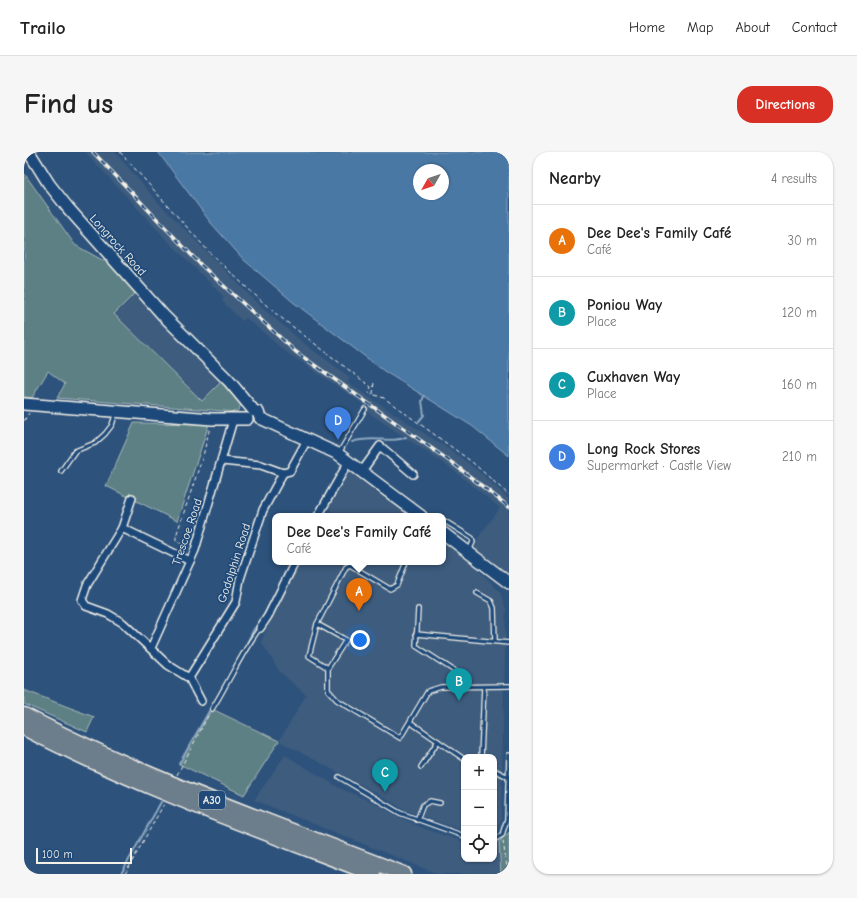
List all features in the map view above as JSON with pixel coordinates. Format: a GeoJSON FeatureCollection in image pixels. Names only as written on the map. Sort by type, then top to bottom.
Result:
{"type":"FeatureCollection","features":[{"type":"Feature","properties":{"kind":"highway","name":"A30"},"geometry":{"type":"LineString","coordinates":[[24,715],[86,746],[172,784],[404,874]]}},
{"type":"Feature","properties":{"kind":"highway","name":"A30"},"geometry":{"type":"LineString","coordinates":[[24,728],[124,776],[186,802],[374,874]]}},
{"type":"Feature","properties":{"kind":"street","name":"Longrock Road"},"geometry":{"type":"LineString","coordinates":[[29,152],[68,208],[196,348],[229,380],[253,416]]}},
{"type":"Feature","properties":{"kind":"street"},"geometry":{"type":"LineString","coordinates":[[24,404],[212,419],[233,420],[253,416],[338,454],[417,513]]}},
{"type":"Feature","properties":{"kind":"street","name":"Trescoe Road"},"geometry":{"type":"LineString","coordinates":[[151,648],[194,550],[222,461],[233,420]]}},
{"type":"Feature","properties":{"kind":"street","name":"Godolphin Road"},"geometry":{"type":"LineString","coordinates":[[189,678],[236,602],[240,578],[263,510],[283,473],[290,472],[307,440]]}},
{"type":"Feature","properties":{"kind":"street"},"geometry":{"type":"LineString","coordinates":[[362,471],[380,446],[413,474]]}},
{"type":"Feature","properties":{"kind":"street"},"geometry":{"type":"LineString","coordinates":[[222,461],[261,465],[283,473]]}},
{"type":"Feature","properties":{"kind":"street"},"geometry":{"type":"LineString","coordinates":[[320,513],[349,461]]}},
{"type":"Feature","properties":{"kind":"street"},"geometry":{"type":"LineString","coordinates":[[132,498],[122,528],[87,585],[82,600],[86,606],[108,614],[123,623],[168,665],[189,678],[201,701]]}},
{"type":"Feature","properties":{"kind":"street"},"geometry":{"type":"LineString","coordinates":[[122,528],[190,561]]}},
{"type":"Feature","properties":{"kind":"street"},"geometry":{"type":"LineString","coordinates":[[446,535],[509,583]]}},
{"type":"Feature","properties":{"kind":"street"},"geometry":{"type":"LineString","coordinates":[[260,628],[268,616],[294,565]]}},
{"type":"Feature","properties":{"kind":"lane"},"geometry":{"type":"LineString","coordinates":[[338,454],[366,409]]}},
{"type":"Feature","properties":{"kind":"lane"},"geometry":{"type":"LineString","coordinates":[[61,471],[75,451],[95,443],[105,434],[112,425],[116,411]]}},
{"type":"Feature","properties":{"kind":"lane"},"geometry":{"type":"LineString","coordinates":[[446,522],[472,538],[473,542],[468,552]]}},
{"type":"Feature","properties":{"kind":"lane"},"geometry":{"type":"LineString","coordinates":[[328,668],[308,656],[317,624],[346,567],[350,565],[390,589],[397,585],[405,565]]}},
{"type":"Feature","properties":{"kind":"lane"},"geometry":{"type":"LineString","coordinates":[[477,593],[491,601],[494,608],[495,641]]}},
{"type":"Feature","properties":{"kind":"lane"},"geometry":{"type":"LineString","coordinates":[[418,609],[416,646],[464,677],[465,687]]}},
{"type":"Feature","properties":{"kind":"lane"},"geometry":{"type":"LineString","coordinates":[[317,624],[346,640],[328,668],[328,690],[337,700],[400,738],[428,691],[441,687],[509,686]]}},
{"type":"Feature","properties":{"kind":"lane"},"geometry":{"type":"LineString","coordinates":[[212,708],[228,684],[250,641],[260,628]]}},
{"type":"Feature","properties":{"kind":"lane"},"geometry":{"type":"LineString","coordinates":[[416,634],[509,643]]}},
{"type":"Feature","properties":{"kind":"lane"},"geometry":{"type":"LineString","coordinates":[[481,754],[484,687]]}},
{"type":"Feature","properties":{"kind":"lane"},"geometry":{"type":"LineString","coordinates":[[410,722],[461,757]]}},
{"type":"Feature","properties":{"kind":"lane"},"geometry":{"type":"LineString","coordinates":[[421,767],[438,741]]}},
{"type":"Feature","properties":{"kind":"lane"},"geometry":{"type":"LineString","coordinates":[[497,838],[502,835],[508,819],[509,755]]}},
{"type":"Feature","properties":{"kind":"lane"},"geometry":{"type":"LineString","coordinates":[[497,772],[508,777]]}},
{"type":"Feature","properties":{"kind":"lane"},"geometry":{"type":"LineString","coordinates":[[339,777],[395,810],[417,820],[461,835]]}},
{"type":"Feature","properties":{"kind":"lane"},"geometry":{"type":"LineString","coordinates":[[417,820],[423,805],[430,801],[440,802]]}},
{"type":"Feature","properties":{"kind":"path"},"geometry":{"type":"LineString","coordinates":[[120,152],[210,253],[275,313],[371,387],[369,393],[384,398],[472,462],[509,495]]}},
{"type":"Feature","properties":{"kind":"path"},"geometry":{"type":"LineString","coordinates":[[372,394],[374,390],[374,381]]}},
{"type":"Feature","properties":{"kind":"path"},"geometry":{"type":"LineString","coordinates":[[194,550],[176,541],[176,536],[203,456],[212,419]]}},
{"type":"Feature","properties":{"kind":"path"},"geometry":{"type":"LineString","coordinates":[[172,784],[212,708]]}},
{"type":"Feature","properties":{"kind":"path"},"geometry":{"type":"LineString","coordinates":[[125,874],[165,801]]}},
{"type":"Feature","properties":{"kind":"path"},"geometry":{"type":"LineString","coordinates":[[504,844],[508,874]]}},
{"type":"Feature","properties":{"kind":"shaded area"},"geometry":{"type":"Polygon","coordinates":[[[85,152],[115,152],[157,201],[261,307],[310,348],[350,377],[348,383],[459,456],[483,475],[509,499],[509,574],[473,549],[478,538],[500,508],[453,470],[366,411],[368,407],[286,352],[246,318],[242,321],[222,301],[224,297],[166,239],[85,152]]]}},
{"type":"Feature","properties":{"kind":"shaded area"},"geometry":{"type":"Polygon","coordinates":[[[158,152],[509,152],[509,456],[472,426],[384,371],[293,302],[244,260],[211,223],[158,152]]]}},
{"type":"Feature","properties":{"kind":"shaded area"},"geometry":{"type":"Polygon","coordinates":[[[137,291],[221,382],[202,401],[114,314],[137,291]]]}},
{"type":"Feature","properties":{"kind":"shaded area"},"geometry":{"type":"Polygon","coordinates":[[[347,468],[359,479],[404,513],[330,513],[331,511],[328,502],[347,468]]]}},
{"type":"Feature","properties":{"kind":"shaded area"},"geometry":{"type":"Polygon","coordinates":[[[446,544],[475,566],[500,592],[506,609],[501,819],[497,829],[497,754],[461,754],[461,830],[404,810],[382,796],[279,741],[306,695],[279,671],[261,641],[298,565],[446,565],[446,544]]]}},
{"type":"Feature","properties":{"kind":"shaded area"},"geometry":{"type":"Polygon","coordinates":[[[285,755],[338,787],[374,803],[399,817],[423,828],[461,841],[461,862],[497,862],[497,843],[499,842],[501,874],[438,874],[254,800],[285,755]]]}},
{"type":"Feature","properties":{"kind":"green space"},"geometry":{"type":"Polygon","coordinates":[[[24,173],[75,245],[115,267],[137,291],[114,314],[202,401],[221,382],[241,405],[237,412],[57,398],[65,384],[48,371],[32,398],[24,397],[24,173]]]}},
{"type":"Feature","properties":{"kind":"green space"},"geometry":{"type":"Polygon","coordinates":[[[134,423],[209,424],[177,521],[106,486],[134,423]]]}},
{"type":"Feature","properties":{"kind":"green space"},"geometry":{"type":"Polygon","coordinates":[[[24,690],[94,717],[87,732],[24,704],[24,690]]]}},
{"type":"Feature","properties":{"kind":"green space"},"geometry":{"type":"Polygon","coordinates":[[[212,709],[279,741],[244,795],[179,764],[212,709]]]}},
{"type":"Feature","properties":{"kind":"green space"},"geometry":{"type":"Polygon","coordinates":[[[509,832],[509,874],[501,874],[499,842],[509,832]]]}},
{"type":"Feature","properties":{"kind":"waterway"},"geometry":{"type":"LineString","coordinates":[[419,421],[424,415],[422,401],[424,396]]}},
{"type":"Feature","properties":{"kind":"waterway"},"geometry":{"type":"LineString","coordinates":[[352,442],[366,439],[394,440],[406,437]]}},
{"type":"Feature","properties":{"kind":"waterway"},"geometry":{"type":"LineString","coordinates":[[324,499],[337,475]]}},
{"type":"Feature","properties":{"kind":"waterway"},"geometry":{"type":"LineString","coordinates":[[263,617],[274,596]]}},
{"type":"Feature","properties":{"kind":"waterway"},"geometry":{"type":"LineString","coordinates":[[241,655],[254,629],[259,624]]}},
{"type":"Feature","properties":{"kind":"waterway"},"geometry":{"type":"LineString","coordinates":[[179,764],[229,676]]}},
{"type":"Feature","properties":{"kind":"waterway"},"geometry":{"type":"LineString","coordinates":[[121,874],[161,802]]}},
{"type":"Feature","properties":{"kind":"railway"},"geometry":{"type":"LineString","coordinates":[[93,152],[201,265],[296,352],[455,465],[509,507]]}},
{"type":"Feature","properties":{"kind":"place","name":"Long Rock Stores"},"geometry":{"type":"Point","coordinates":[338,440]}},
{"type":"Feature","properties":{"kind":"place","name":"Dee Dee's Family Café"},"geometry":{"type":"Point","coordinates":[359,611]}},
{"type":"Feature","properties":{"kind":"place","name":"Poniou Way"},"geometry":{"type":"Point","coordinates":[459,701]}},
{"type":"Feature","properties":{"kind":"place","name":"Cuxhaven Way"},"geometry":{"type":"Point","coordinates":[385,792]}}]}
